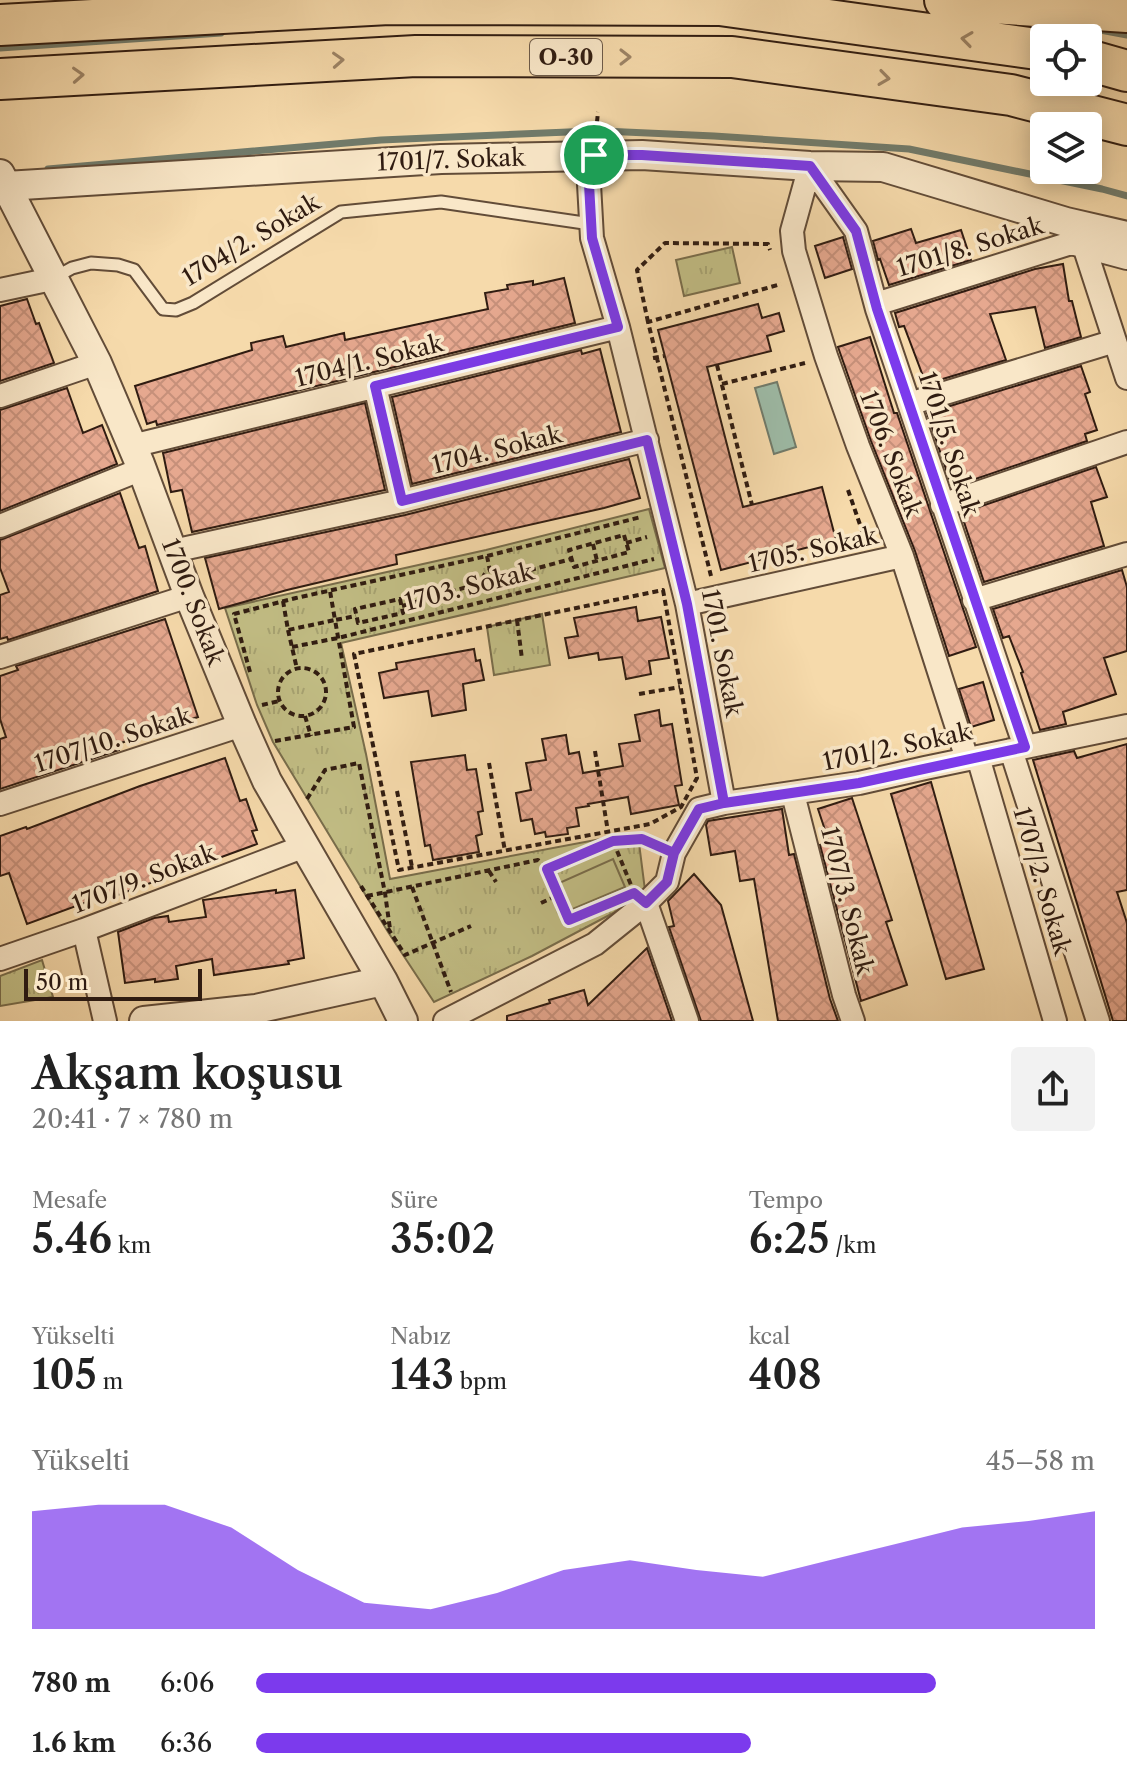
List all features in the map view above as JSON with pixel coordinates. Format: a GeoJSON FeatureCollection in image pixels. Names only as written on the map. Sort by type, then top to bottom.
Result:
{"type":"FeatureCollection","features":[{"type":"Feature","properties":{"kind":"highway"},"geometry":{"type":"LineString","coordinates":[[389,4],[467,0]]}},
{"type":"Feature","properties":{"kind":"highway"},"geometry":{"type":"LineString","coordinates":[[945,0],[1127,12]]}},
{"type":"Feature","properties":{"kind":"highway","name":"O-30"},"geometry":{"type":"LineString","coordinates":[[0,25],[389,4],[720,5],[1030,48]]}},
{"type":"Feature","properties":{"kind":"highway","name":"O-30"},"geometry":{"type":"LineString","coordinates":[[0,79],[416,56],[732,57],[1011,95],[1127,125]]}},
{"type":"Feature","properties":{"kind":"highway"},"geometry":{"type":"LineString","coordinates":[[1102,64],[1127,71]]}},
{"type":"Feature","properties":{"kind":"street","name":"1701/7. Sokak"},"geometry":{"type":"LineString","coordinates":[[3,180],[441,159],[594,155],[883,167],[1066,222],[1127,236]]}},
{"type":"Feature","properties":{"kind":"street","name":"1701. Sokak"},"geometry":{"type":"LineString","coordinates":[[594,155],[589,184],[592,238],[618,327],[687,604],[724,803]]}},
{"type":"Feature","properties":{"kind":"street","name":"1701/5. Sokak"},"geometry":{"type":"LineString","coordinates":[[810,166],[856,231],[876,304],[974,600],[1018,749]]}},
{"type":"Feature","properties":{"kind":"street","name":"1706. Sokak"},"geometry":{"type":"LineString","coordinates":[[810,166],[792,231],[794,251],[826,356],[902,556],[972,758]]}},
{"type":"Feature","properties":{"kind":"street","name":"1700. Sokak"},"geometry":{"type":"LineString","coordinates":[[3,180],[97,363],[137,457],[189,596],[251,715],[267,781],[403,1021]]}},
{"type":"Feature","properties":{"kind":"street","name":"1701/8. Sokak"},"geometry":{"type":"LineString","coordinates":[[876,304],[1071,243],[1127,258]]}},
{"type":"Feature","properties":{"kind":"street"},"geometry":{"type":"LineString","coordinates":[[1084,246],[1127,378]]}},
{"type":"Feature","properties":{"kind":"street"},"geometry":{"type":"LineString","coordinates":[[0,290],[52,279]]}},
{"type":"Feature","properties":{"kind":"street","name":"1704/1. Sokak"},"geometry":{"type":"LineString","coordinates":[[0,526],[137,457],[375,386],[618,327]]}},
{"type":"Feature","properties":{"kind":"street"},"geometry":{"type":"LineString","coordinates":[[909,404],[1115,341]]}},
{"type":"Feature","properties":{"kind":"street"},"geometry":{"type":"LineString","coordinates":[[0,396],[97,363]]}},
{"type":"Feature","properties":{"kind":"street"},"geometry":{"type":"LineString","coordinates":[[375,386],[402,501]]}},
{"type":"Feature","properties":{"kind":"street","name":"1704. Sokak"},"geometry":{"type":"LineString","coordinates":[[173,551],[402,501],[647,440]]}},
{"type":"Feature","properties":{"kind":"street"},"geometry":{"type":"LineString","coordinates":[[942,505],[1127,442]]}},
{"type":"Feature","properties":{"kind":"street"},"geometry":{"type":"LineString","coordinates":[[974,600],[1127,554]]}},
{"type":"Feature","properties":{"kind":"street","name":"1705. Sokak"},"geometry":{"type":"LineString","coordinates":[[687,604],[902,556]]}},
{"type":"Feature","properties":{"kind":"street"},"geometry":{"type":"LineString","coordinates":[[0,657],[189,596]]}},
{"type":"Feature","properties":{"kind":"street","name":"1707/10. Sokak"},"geometry":{"type":"LineString","coordinates":[[0,804],[251,715]]}},
{"type":"Feature","properties":{"kind":"street","name":"1701/2. Sokak"},"geometry":{"type":"LineString","coordinates":[[724,803],[859,783],[1127,726]]}},
{"type":"Feature","properties":{"kind":"street","name":"1707/2. Sokak"},"geometry":{"type":"LineString","coordinates":[[1018,749],[1098,1021]]}},
{"type":"Feature","properties":{"kind":"street","name":"1707/2. Sokak"},"geometry":{"type":"LineString","coordinates":[[972,758],[1055,1021]]}},
{"type":"Feature","properties":{"kind":"street","name":"1707/3. Sokak"},"geometry":{"type":"LineString","coordinates":[[793,794],[853,1021]]}},
{"type":"Feature","properties":{"kind":"street"},"geometry":{"type":"LineString","coordinates":[[452,1017],[595,944],[640,898],[667,882],[674,853],[699,809],[724,803]]}},
{"type":"Feature","properties":{"kind":"street","name":"1707/9. Sokak"},"geometry":{"type":"LineString","coordinates":[[0,959],[305,846]]}},
{"type":"Feature","properties":{"kind":"street"},"geometry":{"type":"LineString","coordinates":[[640,898],[687,1021]]}},
{"type":"Feature","properties":{"kind":"street"},"geometry":{"type":"LineString","coordinates":[[84,930],[105,1021]]}},
{"type":"Feature","properties":{"kind":"street"},"geometry":{"type":"LineString","coordinates":[[144,1021],[256,1009],[383,981]]}},
{"type":"Feature","properties":{"kind":"lane","name":"1704/2. Sokak"},"geometry":{"type":"LineString","coordinates":[[52,279],[72,268],[91,263],[118,265],[134,270],[163,309],[176,310],[193,303],[341,212],[441,202],[591,224]]}},
{"type":"Feature","properties":{"kind":"path"},"geometry":{"type":"LineString","coordinates":[[712,578],[654,358],[637,270],[665,243],[768,244],[772,257]]}},
{"type":"Feature","properties":{"kind":"path"},"geometry":{"type":"LineString","coordinates":[[648,322],[781,284]]}},
{"type":"Feature","properties":{"kind":"path"},"geometry":{"type":"LineString","coordinates":[[654,358],[664,356]]}},
{"type":"Feature","properties":{"kind":"path"},"geometry":{"type":"LineString","coordinates":[[722,384],[807,363]]}},
{"type":"Feature","properties":{"kind":"path"},"geometry":{"type":"LineString","coordinates":[[717,365],[752,505]]}},
{"type":"Feature","properties":{"kind":"path"},"geometry":{"type":"LineString","coordinates":[[846,482],[865,539],[849,543]]}},
{"type":"Feature","properties":{"kind":"path"},"geometry":{"type":"LineString","coordinates":[[691,520],[706,516]]}},
{"type":"Feature","properties":{"kind":"path"},"geometry":{"type":"LineString","coordinates":[[234,614],[643,517]]}},
{"type":"Feature","properties":{"kind":"path"},"geometry":{"type":"LineString","coordinates":[[624,535],[626,543],[629,552],[574,567],[569,550],[624,535]]}},
{"type":"Feature","properties":{"kind":"path"},"geometry":{"type":"LineString","coordinates":[[626,543],[648,537]]}},
{"type":"Feature","properties":{"kind":"path"},"geometry":{"type":"LineString","coordinates":[[593,543],[597,561]]}},
{"type":"Feature","properties":{"kind":"path"},"geometry":{"type":"LineString","coordinates":[[487,556],[490,571]]}},
{"type":"Feature","properties":{"kind":"path"},"geometry":{"type":"LineString","coordinates":[[501,578],[571,559]]}},
{"type":"Feature","properties":{"kind":"path","name":"1703. Sokak"},"geometry":{"type":"LineString","coordinates":[[292,647],[654,559]]}},
{"type":"Feature","properties":{"kind":"path"},"geometry":{"type":"LineString","coordinates":[[490,571],[498,572],[501,578],[501,583],[494,588],[486,587],[484,582],[484,576],[490,571]]}},
{"type":"Feature","properties":{"kind":"path"},"geometry":{"type":"LineString","coordinates":[[402,606],[484,582]]}},
{"type":"Feature","properties":{"kind":"path"},"geometry":{"type":"LineString","coordinates":[[494,588],[497,599]]}},
{"type":"Feature","properties":{"kind":"path"},"geometry":{"type":"LineString","coordinates":[[663,590],[697,778],[681,807],[650,824],[399,870],[354,654],[517,620],[663,590]]}},
{"type":"Feature","properties":{"kind":"path"},"geometry":{"type":"LineString","coordinates":[[275,741],[354,727],[330,591]]}},
{"type":"Feature","properties":{"kind":"path"},"geometry":{"type":"LineString","coordinates":[[400,599],[402,606],[403,613],[358,623],[355,609],[400,599]]}},
{"type":"Feature","properties":{"kind":"path"},"geometry":{"type":"LineString","coordinates":[[283,601],[297,669]]}},
{"type":"Feature","properties":{"kind":"path"},"geometry":{"type":"LineString","coordinates":[[288,630],[356,616]]}},
{"type":"Feature","properties":{"kind":"path"},"geometry":{"type":"LineString","coordinates":[[517,620],[522,659]]}},
{"type":"Feature","properties":{"kind":"path"},"geometry":{"type":"LineString","coordinates":[[297,669],[312,670],[323,681],[325,688],[319,709],[305,716],[290,713],[279,701],[281,681],[290,671],[297,669]]}},
{"type":"Feature","properties":{"kind":"path"},"geometry":{"type":"LineString","coordinates":[[639,694],[680,687]]}},
{"type":"Feature","properties":{"kind":"path"},"geometry":{"type":"LineString","coordinates":[[251,715],[279,701]]}},
{"type":"Feature","properties":{"kind":"path"},"geometry":{"type":"LineString","coordinates":[[305,716],[311,736]]}},
{"type":"Feature","properties":{"kind":"path"},"geometry":{"type":"LineString","coordinates":[[595,751],[608,832]]}},
{"type":"Feature","properties":{"kind":"path"},"geometry":{"type":"LineString","coordinates":[[301,808],[325,770],[359,763],[390,929]]}},
{"type":"Feature","properties":{"kind":"path"},"geometry":{"type":"LineString","coordinates":[[489,763],[505,851]]}},
{"type":"Feature","properties":{"kind":"path"},"geometry":{"type":"LineString","coordinates":[[397,791],[412,867]]}},
{"type":"Feature","properties":{"kind":"path"},"geometry":{"type":"LineString","coordinates":[[547,869],[613,841],[642,839],[674,853]]}},
{"type":"Feature","properties":{"kind":"path"},"geometry":{"type":"LineString","coordinates":[[367,896],[538,860],[547,869],[569,920],[640,898],[613,841]]}},
{"type":"Feature","properties":{"kind":"path"},"geometry":{"type":"LineString","coordinates":[[489,871],[496,882]]}},
{"type":"Feature","properties":{"kind":"path"},"geometry":{"type":"LineString","coordinates":[[412,887],[434,942],[452,1017]]}},
{"type":"Feature","properties":{"kind":"path"},"geometry":{"type":"LineString","coordinates":[[541,903],[558,895]]}},
{"type":"Feature","properties":{"kind":"path"},"geometry":{"type":"LineString","coordinates":[[405,955],[471,926]]}},
{"type":"Feature","properties":{"kind":"green space"},"geometry":{"type":"Polygon","coordinates":[[[732,247],[740,283],[684,296],[676,260],[732,247]]]}},
{"type":"Feature","properties":{"kind":"green space"},"geometry":{"type":"Polygon","coordinates":[[[649,509],[665,568],[341,643],[390,879],[627,834],[639,843],[646,898],[434,1002],[273,742],[257,705],[225,608],[486,550],[649,509]]]}},
{"type":"Feature","properties":{"kind":"green space"},"geometry":{"type":"Polygon","coordinates":[[[542,614],[550,665],[494,675],[487,627],[542,614]]]}},
{"type":"Feature","properties":{"kind":"green space"},"geometry":{"type":"Polygon","coordinates":[[[613,859],[625,887],[568,911],[557,884],[613,859]]]}},
{"type":"Feature","properties":{"kind":"green space"},"geometry":{"type":"Polygon","coordinates":[[[42,960],[53,997],[0,1006],[0,976],[42,960]]]}},
{"type":"Feature","properties":{"kind":"shaded area"},"geometry":{"type":"Polygon","coordinates":[[[777,382],[796,447],[774,454],[755,388],[777,382]]]}},
{"type":"Feature","properties":{"kind":"building"},"geometry":{"type":"Polygon","coordinates":[[[911,229],[916,243],[961,230],[971,260],[889,285],[873,241],[911,229]]]}},
{"type":"Feature","properties":{"kind":"building"},"geometry":{"type":"Polygon","coordinates":[[[843,237],[852,269],[825,278],[815,246],[843,237]]]}},
{"type":"Feature","properties":{"kind":"building"},"geometry":{"type":"Polygon","coordinates":[[[1063,264],[1069,301],[1072,301],[1081,337],[1045,348],[1035,307],[990,314],[1006,360],[926,384],[904,326],[899,327],[895,313],[1035,269],[1063,264]]]}},
{"type":"Feature","properties":{"kind":"building"},"geometry":{"type":"Polygon","coordinates":[[[564,278],[575,323],[157,425],[156,421],[147,424],[135,386],[252,350],[251,343],[283,336],[286,347],[344,333],[345,340],[488,309],[485,293],[508,289],[507,285],[533,281],[533,285],[564,278]]]}},
{"type":"Feature","properties":{"kind":"building"},"geometry":{"type":"Polygon","coordinates":[[[27,299],[54,363],[0,381],[0,306],[27,299]]]}},
{"type":"Feature","properties":{"kind":"building"},"geometry":{"type":"Polygon","coordinates":[[[758,304],[762,318],[779,313],[784,331],[767,336],[771,351],[707,367],[743,507],[822,487],[836,540],[721,570],[658,330],[758,304]]]}},
{"type":"Feature","properties":{"kind":"building"},"geometry":{"type":"Polygon","coordinates":[[[870,337],[976,647],[949,656],[915,551],[838,347],[870,337]]]}},
{"type":"Feature","properties":{"kind":"building"},"geometry":{"type":"Polygon","coordinates":[[[600,349],[621,432],[412,484],[392,397],[581,350],[582,354],[600,349]]]}},
{"type":"Feature","properties":{"kind":"building"},"geometry":{"type":"Polygon","coordinates":[[[1081,366],[1090,392],[1085,394],[1097,430],[1085,434],[1087,441],[952,487],[927,413],[1081,366]]]}},
{"type":"Feature","properties":{"kind":"building"},"geometry":{"type":"Polygon","coordinates":[[[67,388],[83,433],[102,425],[117,464],[0,511],[0,410],[67,388]]]}},
{"type":"Feature","properties":{"kind":"building"},"geometry":{"type":"Polygon","coordinates":[[[365,403],[385,490],[192,532],[182,490],[171,492],[163,453],[365,403]]]}},
{"type":"Feature","properties":{"kind":"building"},"geometry":{"type":"Polygon","coordinates":[[[629,459],[640,498],[396,555],[397,564],[219,609],[205,558],[405,515],[629,459]]]}},
{"type":"Feature","properties":{"kind":"building"},"geometry":{"type":"Polygon","coordinates":[[[1096,467],[1107,497],[1091,502],[1104,546],[984,582],[961,513],[1096,467]]]}},
{"type":"Feature","properties":{"kind":"building"},"geometry":{"type":"Polygon","coordinates":[[[120,493],[139,548],[145,546],[158,591],[8,640],[7,637],[0,639],[0,595],[9,592],[0,568],[0,540],[120,493]]]}},
{"type":"Feature","properties":{"kind":"building"},"geometry":{"type":"Polygon","coordinates":[[[1122,570],[1127,587],[1127,651],[1104,658],[1116,694],[1063,712],[1066,724],[1040,730],[1023,672],[1009,636],[1003,638],[993,609],[1122,570]]]}},
{"type":"Feature","properties":{"kind":"building"},"geometry":{"type":"Polygon","coordinates":[[[636,607],[638,621],[661,617],[669,658],[649,661],[651,674],[626,679],[622,657],[599,660],[598,653],[569,658],[565,638],[578,636],[574,618],[636,607]]]}},
{"type":"Feature","properties":{"kind":"building"},"geometry":{"type":"Polygon","coordinates":[[[165,619],[198,717],[118,744],[119,750],[0,789],[0,739],[6,737],[0,719],[0,676],[18,670],[16,666],[165,619]]]}},
{"type":"Feature","properties":{"kind":"building"},"geometry":{"type":"Polygon","coordinates":[[[474,649],[484,680],[463,684],[466,710],[432,716],[428,691],[384,698],[379,673],[397,669],[396,663],[474,649]]]}},
{"type":"Feature","properties":{"kind":"building"},"geometry":{"type":"Polygon","coordinates":[[[983,682],[994,720],[971,727],[959,689],[983,682]]]}},
{"type":"Feature","properties":{"kind":"building"},"geometry":{"type":"Polygon","coordinates":[[[659,710],[661,726],[672,724],[682,785],[675,786],[679,805],[631,814],[628,797],[588,804],[576,808],[579,826],[567,828],[568,834],[546,837],[545,832],[535,834],[532,819],[521,821],[516,793],[531,790],[526,763],[546,760],[542,739],[566,735],[569,754],[579,752],[583,773],[623,766],[619,744],[640,741],[635,715],[659,710]]]}},
{"type":"Feature","properties":{"kind":"building"},"geometry":{"type":"Polygon","coordinates":[[[1127,744],[1127,890],[1117,892],[1127,923],[1127,1021],[1113,1021],[1033,760],[1074,751],[1077,758],[1127,744]]]}},
{"type":"Feature","properties":{"kind":"building"},"geometry":{"type":"Polygon","coordinates":[[[465,755],[467,770],[476,769],[483,811],[478,812],[482,834],[476,836],[479,852],[433,860],[430,845],[425,846],[411,762],[465,755]]]}},
{"type":"Feature","properties":{"kind":"building"},"geometry":{"type":"Polygon","coordinates":[[[225,758],[240,801],[246,799],[257,830],[252,831],[257,844],[96,903],[95,899],[27,924],[9,873],[0,876],[0,836],[225,758]]]}},
{"type":"Feature","properties":{"kind":"building"},"geometry":{"type":"Polygon","coordinates":[[[931,782],[984,969],[946,979],[891,794],[931,782]]]}},
{"type":"Feature","properties":{"kind":"building"},"geometry":{"type":"Polygon","coordinates":[[[852,798],[892,920],[886,922],[907,985],[861,1001],[820,845],[829,842],[818,809],[852,798]]]}},
{"type":"Feature","properties":{"kind":"building"},"geometry":{"type":"Polygon","coordinates":[[[782,809],[789,855],[794,854],[838,1021],[778,1021],[754,879],[740,881],[735,851],[711,855],[708,821],[782,809]]]}},
{"type":"Feature","properties":{"kind":"building"},"geometry":{"type":"Polygon","coordinates":[[[694,874],[721,905],[753,1021],[701,1021],[669,927],[674,926],[668,901],[694,874]]]}},
{"type":"Feature","properties":{"kind":"building"},"geometry":{"type":"Polygon","coordinates":[[[276,890],[276,893],[295,890],[304,958],[288,961],[289,964],[214,975],[212,959],[176,966],[178,979],[125,983],[118,932],[154,918],[168,916],[169,922],[206,917],[203,900],[276,890]]]}},
{"type":"Feature","properties":{"kind":"building"},"geometry":{"type":"Polygon","coordinates":[[[647,948],[672,1021],[507,1021],[507,1016],[584,990],[588,1005],[647,948]]]}},
{"type":"Feature","properties":{"kind":"waterway"},"geometry":{"type":"LineString","coordinates":[[1102,30],[1127,35]]}},
{"type":"Feature","properties":{"kind":"waterway"},"geometry":{"type":"LineString","coordinates":[[0,48],[221,33]]}},
{"type":"Feature","properties":{"kind":"waterway"},"geometry":{"type":"LineString","coordinates":[[48,169],[381,140],[592,131]]}},
{"type":"Feature","properties":{"kind":"waterway"},"geometry":{"type":"LineString","coordinates":[[603,131],[909,149],[1127,196]]}},
{"type":"Feature","properties":{"kind":"route"},"geometry":{"type":"LineString","coordinates":[[594,155],[589,184],[592,238],[618,327],[375,386],[402,501],[647,440],[687,604],[724,803],[699,809],[674,853],[642,839],[613,841],[547,869],[569,920],[634,893],[646,903],[667,882],[674,853],[699,809],[859,783],[1025,747],[877,309],[856,231],[810,166],[642,155],[594,155]]}}]}
